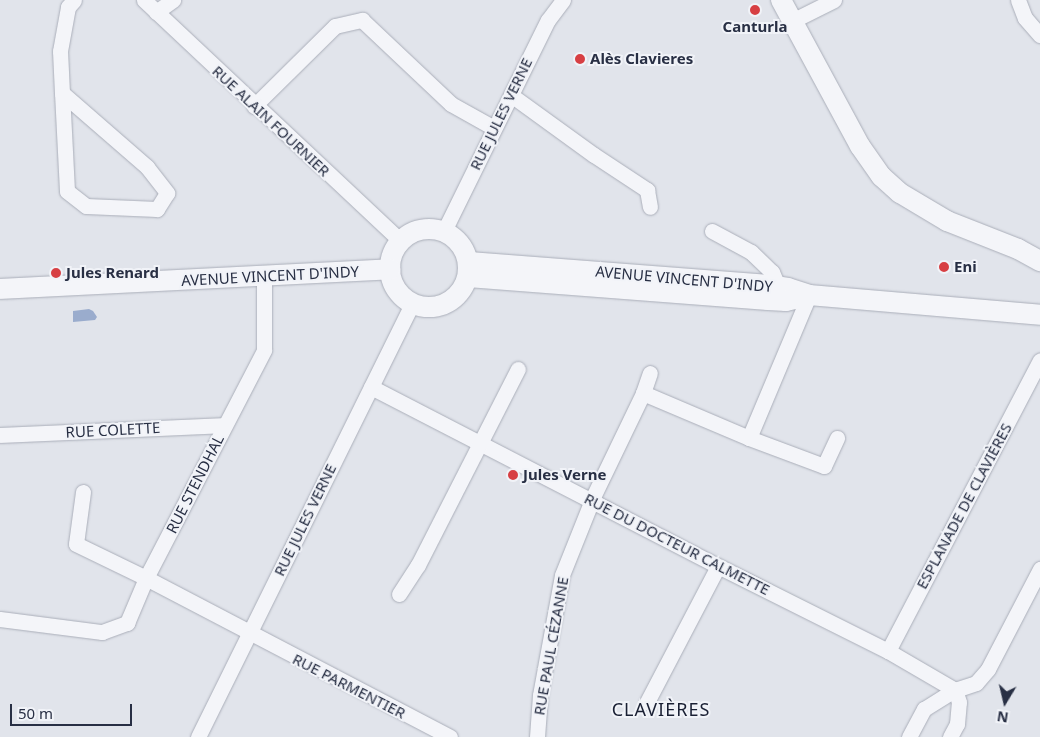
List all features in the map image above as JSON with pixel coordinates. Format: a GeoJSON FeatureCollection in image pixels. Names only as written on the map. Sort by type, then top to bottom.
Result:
{"type":"FeatureCollection","features":[{"type":"Feature","properties":{"kind":"street"},"geometry":{"type":"LineString","coordinates":[[62,93],[147,167],[167,193],[157,209],[86,206],[67,191],[62,93],[60,51],[68,7],[74,0]]}},
{"type":"Feature","properties":{"kind":"street","name":"RUE ALAIN FOURNIER"},"geometry":{"type":"LineString","coordinates":[[144,0],[254,106],[400,240]]}},
{"type":"Feature","properties":{"kind":"street"},"geometry":{"type":"LineString","coordinates":[[156,12],[173,0]]}},
{"type":"Feature","properties":{"kind":"street","name":"RUE JULES VERNE"},"geometry":{"type":"LineString","coordinates":[[444,231],[548,20],[563,0]]}},
{"type":"Feature","properties":{"kind":"street"},"geometry":{"type":"LineString","coordinates":[[781,0],[860,146],[881,176],[900,193],[947,221],[1018,249],[1040,261]]}},
{"type":"Feature","properties":{"kind":"street"},"geometry":{"type":"LineString","coordinates":[[792,21],[834,0]]}},
{"type":"Feature","properties":{"kind":"street"},"geometry":{"type":"LineString","coordinates":[[1018,0],[1025,18],[1040,35]]}},
{"type":"Feature","properties":{"kind":"street"},"geometry":{"type":"LineString","coordinates":[[254,106],[335,26],[362,20],[451,104],[494,128]]}},
{"type":"Feature","properties":{"kind":"street"},"geometry":{"type":"LineString","coordinates":[[511,95],[594,156],[647,190],[650,207]]}},
{"type":"Feature","properties":{"kind":"street"},"geometry":{"type":"LineString","coordinates":[[433,228],[444,231],[456,238],[465,249],[468,270],[462,290],[452,300],[440,306],[426,307],[412,304],[400,295],[392,283],[390,269],[392,254],[400,240],[421,229],[433,228]]}},
{"type":"Feature","properties":{"kind":"street"},"geometry":{"type":"LineString","coordinates":[[712,231],[751,252],[772,272],[778,286]]}},
{"type":"Feature","properties":{"kind":"street","name":"AVENUE VINCENT D'INDY"},"geometry":{"type":"LineString","coordinates":[[0,288],[264,277],[390,269]]}},
{"type":"Feature","properties":{"kind":"street","name":"AVENUE VINCENT D'INDY"},"geometry":{"type":"LineString","coordinates":[[468,270],[778,286],[809,295],[1040,314]]}},
{"type":"Feature","properties":{"kind":"street","name":"AVENUE VINCENT D'INDY"},"geometry":{"type":"LineString","coordinates":[[468,270],[768,300],[786,300],[809,295]]}},
{"type":"Feature","properties":{"kind":"street","name":"RUE STENDHAL"},"geometry":{"type":"LineString","coordinates":[[0,619],[102,632],[127,623],[146,578],[264,350],[264,277]]}},
{"type":"Feature","properties":{"kind":"street"},"geometry":{"type":"LineString","coordinates":[[749,438],[809,295]]}},
{"type":"Feature","properties":{"kind":"street","name":"RUE JULES VERNE"},"geometry":{"type":"LineString","coordinates":[[198,737],[412,304]]}},
{"type":"Feature","properties":{"kind":"street","name":"ESPLANADE DE CLAVIÈRES"},"geometry":{"type":"LineString","coordinates":[[888,651],[1040,360]]}},
{"type":"Feature","properties":{"kind":"street"},"geometry":{"type":"LineString","coordinates":[[399,594],[418,565],[518,370]]}},
{"type":"Feature","properties":{"kind":"street","name":"RUE PAUL CÉZANNE"},"geometry":{"type":"LineString","coordinates":[[537,737],[540,695],[562,575],[592,501],[643,393],[650,373]]}},
{"type":"Feature","properties":{"kind":"street","name":"RUE DU DOCTEUR CALMETTE"},"geometry":{"type":"LineString","coordinates":[[371,386],[718,566],[888,651],[955,690]]}},
{"type":"Feature","properties":{"kind":"street"},"geometry":{"type":"LineString","coordinates":[[643,393],[749,438],[824,466],[837,438]]}},
{"type":"Feature","properties":{"kind":"street","name":"RUE COLETTE"},"geometry":{"type":"LineString","coordinates":[[0,435],[225,425]]}},
{"type":"Feature","properties":{"kind":"street"},"geometry":{"type":"LineString","coordinates":[[83,492],[76,544],[146,578],[249,634]]}},
{"type":"Feature","properties":{"kind":"street"},"geometry":{"type":"LineString","coordinates":[[647,702],[718,566]]}},
{"type":"Feature","properties":{"kind":"street"},"geometry":{"type":"LineString","coordinates":[[909,737],[924,709],[955,690],[976,683],[988,669],[1040,569]]}},
{"type":"Feature","properties":{"kind":"street","name":"RUE PARMENTIER"},"geometry":{"type":"LineString","coordinates":[[249,634],[450,737]]}},
{"type":"Feature","properties":{"kind":"street"},"geometry":{"type":"LineString","coordinates":[[950,737],[956,724],[960,702],[955,690]]}},
{"type":"Feature","properties":{"kind":"water"},"geometry":{"type":"Polygon","coordinates":[[[89,309],[97,317],[95,320],[73,322],[73,311],[89,309]]]}},
{"type":"Feature","properties":{"kind":"place","name":"Canturla"},"geometry":{"type":"Point","coordinates":[755,10]}},
{"type":"Feature","properties":{"kind":"place","name":"Alès Clavieres"},"geometry":{"type":"Point","coordinates":[580,59]}},
{"type":"Feature","properties":{"kind":"place","name":"Eni"},"geometry":{"type":"Point","coordinates":[944,267]}},
{"type":"Feature","properties":{"kind":"place","name":"Jules Renard"},"geometry":{"type":"Point","coordinates":[56,273]}},
{"type":"Feature","properties":{"kind":"place","name":"Jules Verne"},"geometry":{"type":"Point","coordinates":[513,475]}},
{"type":"Feature","properties":{"kind":"district","name":"CLAVIÈRES"},"geometry":{"type":"Point","coordinates":[661,709]}}]}
